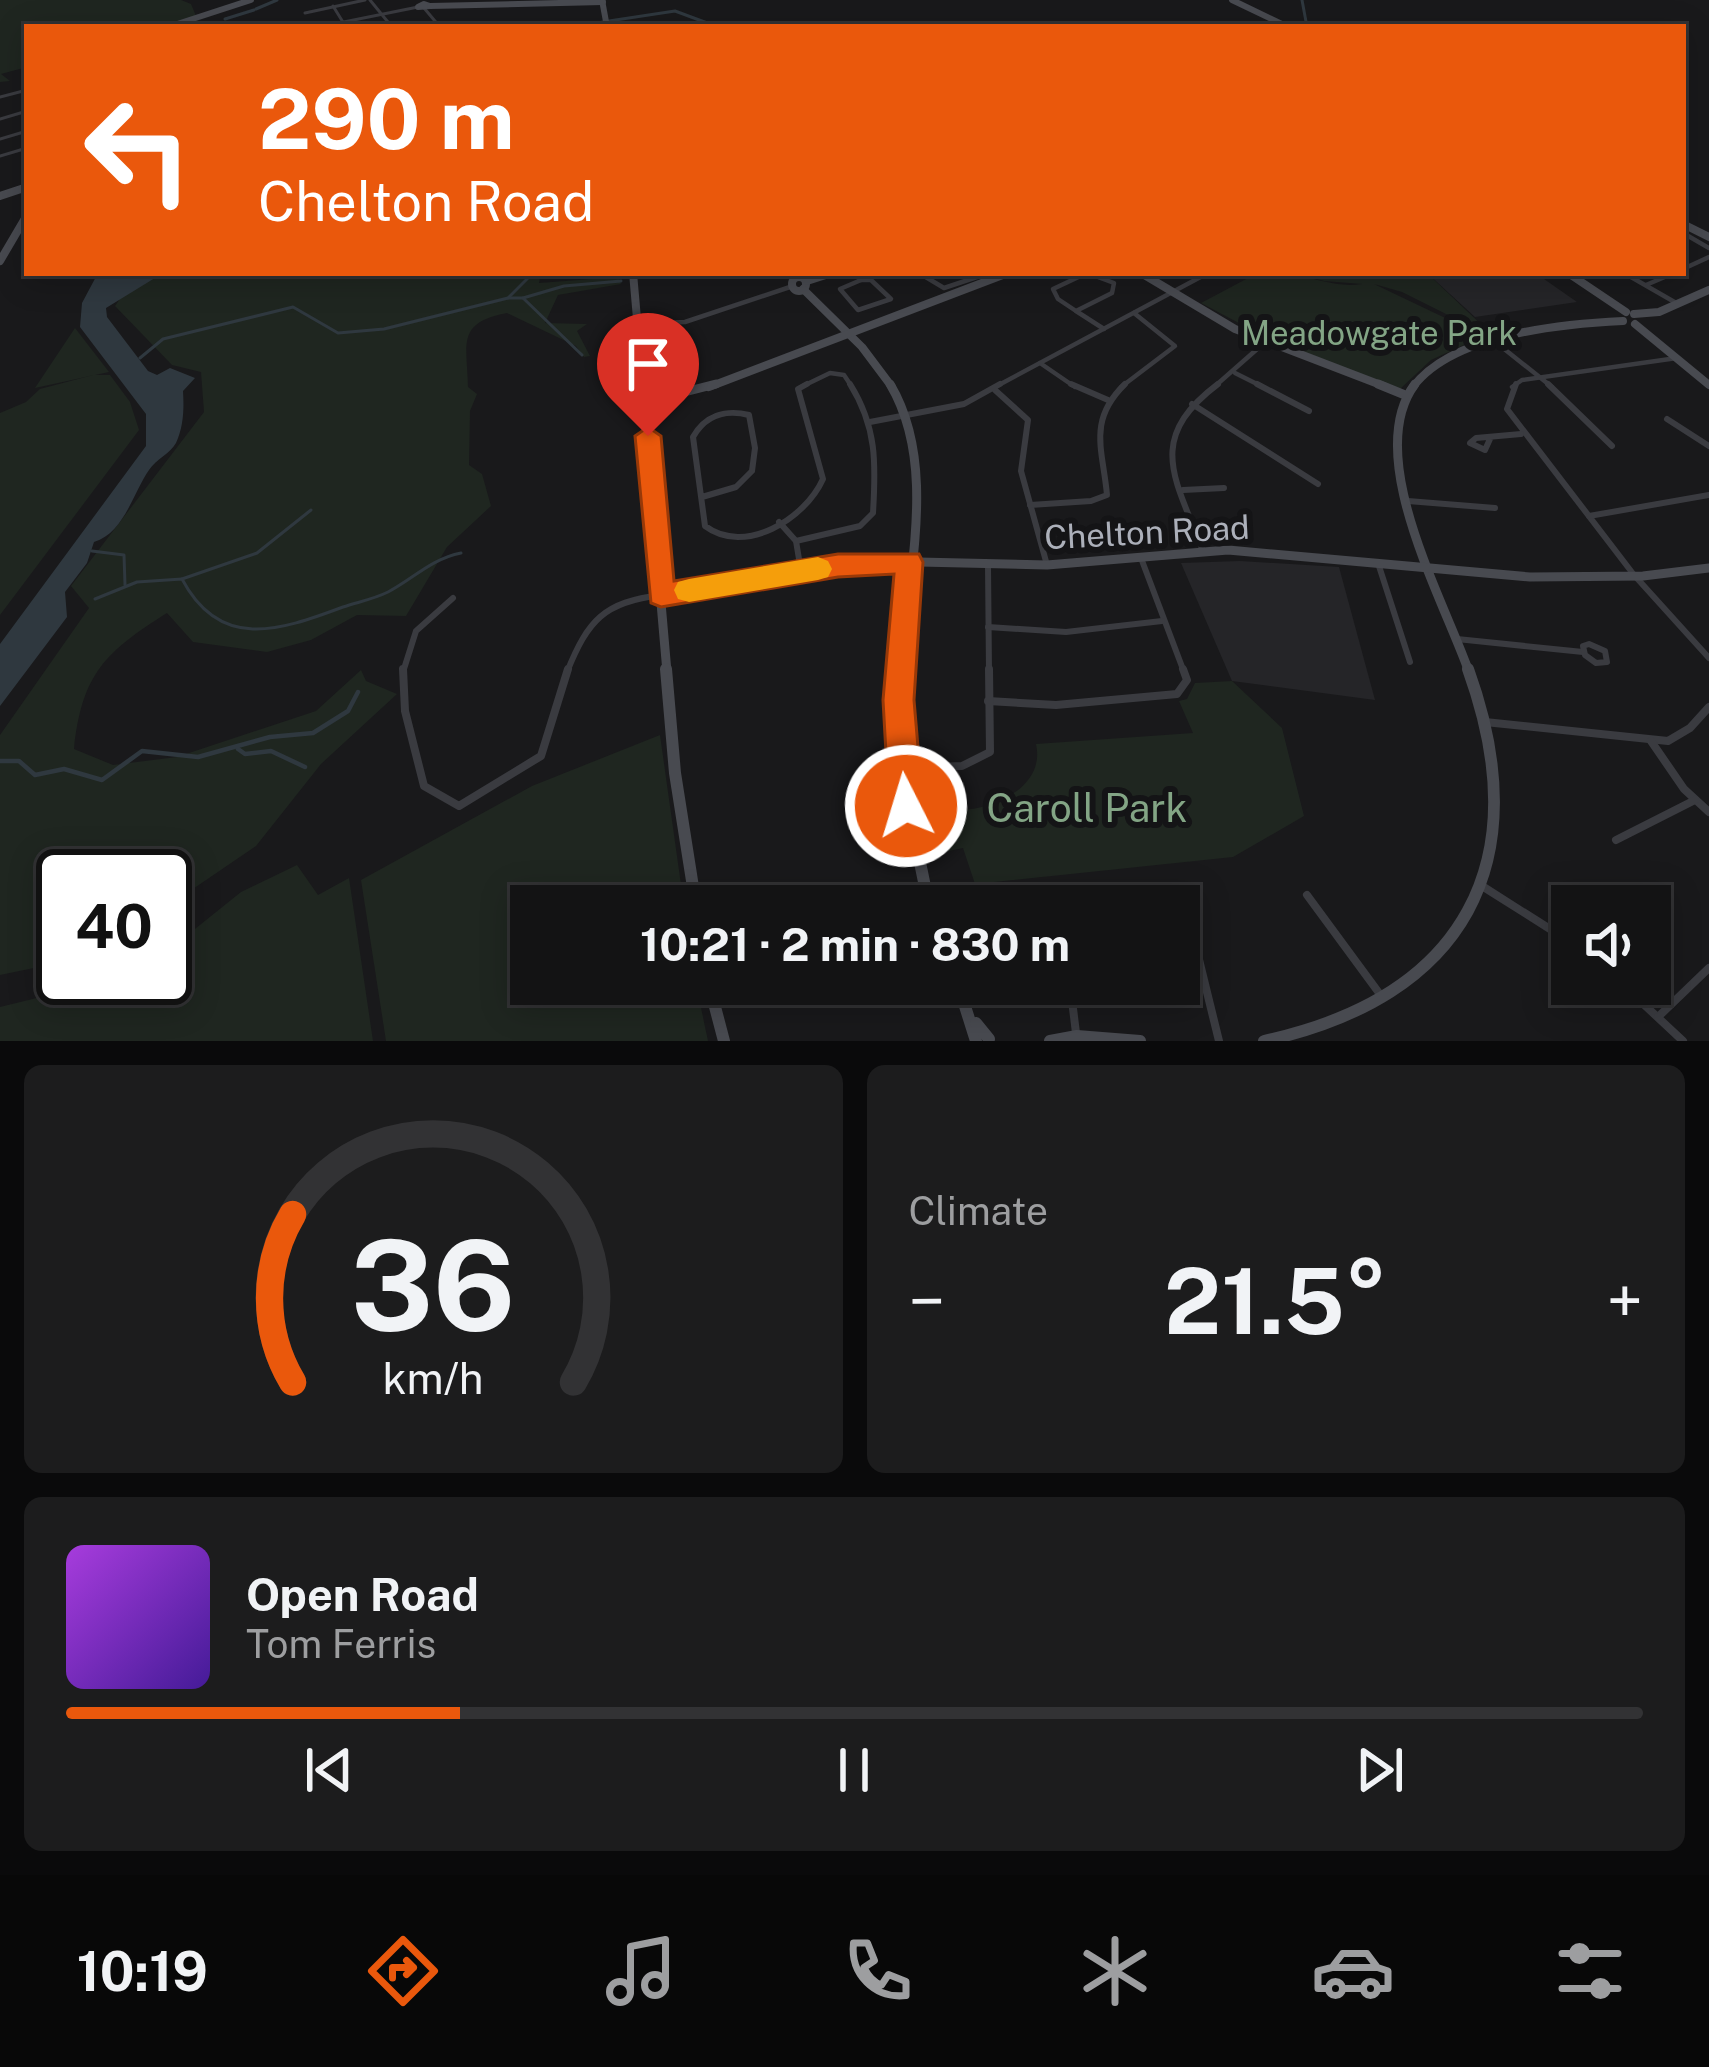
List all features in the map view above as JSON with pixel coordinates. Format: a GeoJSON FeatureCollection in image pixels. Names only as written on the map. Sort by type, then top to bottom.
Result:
{"type":"FeatureCollection","features":[{"type":"Feature","properties":{"kind":"street"},"geometry":{"type":"LineString","coordinates":[[177,24],[251,0]]}},
{"type":"Feature","properties":{"kind":"street"},"geometry":{"type":"LineString","coordinates":[[305,13],[367,0],[390,24]]}},
{"type":"Feature","properties":{"kind":"street"},"geometry":{"type":"LineString","coordinates":[[1232,0],[1282,24]]}},
{"type":"Feature","properties":{"kind":"street"},"geometry":{"type":"LineString","coordinates":[[348,24],[423,5],[498,1],[541,6],[602,1]]}},
{"type":"Feature","properties":{"kind":"street"},"geometry":{"type":"LineString","coordinates":[[333,6],[344,24]]}},
{"type":"Feature","properties":{"kind":"street"},"geometry":{"type":"LineString","coordinates":[[1,258],[24,220]]}},
{"type":"Feature","properties":{"kind":"street"},"geometry":{"type":"LineString","coordinates":[[632,276],[675,772],[693,885]]}},
{"type":"Feature","properties":{"kind":"street"},"geometry":{"type":"LineString","coordinates":[[663,323],[685,322],[825,276]]}},
{"type":"Feature","properties":{"kind":"street"},"geometry":{"type":"LineString","coordinates":[[857,276],[872,280],[891,298],[858,310],[839,292],[861,280]]}},
{"type":"Feature","properties":{"kind":"street"},"geometry":{"type":"LineString","coordinates":[[925,276],[944,288],[978,276]]}},
{"type":"Feature","properties":{"kind":"street"},"geometry":{"type":"LineString","coordinates":[[645,402],[702,390],[1000,276]]}},
{"type":"Feature","properties":{"kind":"street"},"geometry":{"type":"LineString","coordinates":[[1081,276],[1056,285],[1055,294],[1103,329]]}},
{"type":"Feature","properties":{"kind":"street"},"geometry":{"type":"LineString","coordinates":[[1076,310],[1112,292],[1114,284],[1092,276]]}},
{"type":"Feature","properties":{"kind":"street"},"geometry":{"type":"LineString","coordinates":[[1146,276],[1264,343],[1405,395]]}},
{"type":"Feature","properties":{"kind":"street"},"geometry":{"type":"LineString","coordinates":[[870,422],[948,409],[1202,276]]}},
{"type":"Feature","properties":{"kind":"street"},"geometry":{"type":"LineString","coordinates":[[1572,276],[1611,302],[1709,385]]}},
{"type":"Feature","properties":{"kind":"street"},"geometry":{"type":"LineString","coordinates":[[1630,276],[1678,304]]}},
{"type":"Feature","properties":{"kind":"street"},"geometry":{"type":"LineString","coordinates":[[1646,285],[1667,276]]}},
{"type":"Feature","properties":{"kind":"street"},"geometry":{"type":"LineString","coordinates":[[805,285],[885,376],[906,415],[917,482],[898,700],[902,768],[925,885]]}},
{"type":"Feature","properties":{"kind":"street"},"geometry":{"type":"LineString","coordinates":[[1264,1041],[1330,1025],[1384,1000],[1430,964],[1482,886],[1493,854],[1499,801],[1486,722],[1408,500],[1394,445],[1405,395],[1424,374],[1460,349],[1631,319],[1709,290]]}},
{"type":"Feature","properties":{"kind":"street"},"geometry":{"type":"LineString","coordinates":[[1030,505],[1091,501],[1107,494],[1097,433],[1108,400],[1131,375],[1175,346],[1134,313]]}},
{"type":"Feature","properties":{"kind":"street"},"geometry":{"type":"LineString","coordinates":[[1493,340],[1612,446]]}},
{"type":"Feature","properties":{"kind":"street"},"geometry":{"type":"LineString","coordinates":[[1203,551],[1171,458],[1171,441],[1183,413],[1235,374],[1264,343]]}},
{"type":"Feature","properties":{"kind":"street"},"geometry":{"type":"LineString","coordinates":[[1677,358],[1538,376],[1522,380],[1507,398],[1512,421],[1522,434],[1634,575],[1709,658]]}},
{"type":"Feature","properties":{"kind":"street"},"geometry":{"type":"LineString","coordinates":[[1040,363],[1079,390],[1108,400]]}},
{"type":"Feature","properties":{"kind":"street"},"geometry":{"type":"LineString","coordinates":[[702,497],[739,486],[752,476],[758,462],[749,415],[732,411],[697,427],[693,437],[705,526],[721,540],[745,540],[811,501],[822,487],[800,386],[830,373],[844,375],[870,422],[877,455],[874,506],[868,521],[796,541]]}},
{"type":"Feature","properties":{"kind":"street"},"geometry":{"type":"LineString","coordinates":[[1235,374],[1309,412]]}},
{"type":"Feature","properties":{"kind":"street"},"geometry":{"type":"LineString","coordinates":[[993,388],[1028,420],[1021,471],[1047,565]]}},
{"type":"Feature","properties":{"kind":"street"},"geometry":{"type":"LineString","coordinates":[[1192,404],[1259,442],[1318,484]]}},
{"type":"Feature","properties":{"kind":"street"},"geometry":{"type":"LineString","coordinates":[[1667,418],[1709,446]]}},
{"type":"Feature","properties":{"kind":"street"},"geometry":{"type":"LineString","coordinates":[[1490,439],[1522,434]]}},
{"type":"Feature","properties":{"kind":"street"},"geometry":{"type":"LineString","coordinates":[[1183,490],[1224,488]]}},
{"type":"Feature","properties":{"kind":"street"},"geometry":{"type":"LineString","coordinates":[[1588,516],[1709,495]]}},
{"type":"Feature","properties":{"kind":"street"},"geometry":{"type":"LineString","coordinates":[[1408,500],[1495,508]]}},
{"type":"Feature","properties":{"kind":"street"},"geometry":{"type":"LineString","coordinates":[[779,521],[796,541],[801,571]]}},
{"type":"Feature","properties":{"kind":"street","name":"Chelton Road"},"geometry":{"type":"LineString","coordinates":[[661,595],[875,561],[1047,565],[1203,551],[1530,578],[1709,568]]}},
{"type":"Feature","properties":{"kind":"street"},"geometry":{"type":"LineString","coordinates":[[988,701],[1056,705],[1177,694],[1185,688],[1187,680],[1141,557]]}},
{"type":"Feature","properties":{"kind":"street"},"geometry":{"type":"LineString","coordinates":[[1378,563],[1410,662]]}},
{"type":"Feature","properties":{"kind":"street"},"geometry":{"type":"LineString","coordinates":[[902,768],[982,761],[990,752],[988,565]]}},
{"type":"Feature","properties":{"kind":"street"},"geometry":{"type":"LineString","coordinates":[[453,598],[412,634],[402,669],[407,722],[424,786],[459,806],[541,756],[566,670],[609,606],[661,595]]}},
{"type":"Feature","properties":{"kind":"street"},"geometry":{"type":"LineString","coordinates":[[988,627],[1066,632],[1162,621]]}},
{"type":"Feature","properties":{"kind":"street"},"geometry":{"type":"LineString","coordinates":[[1457,639],[1583,652]]}},
{"type":"Feature","properties":{"kind":"street"},"geometry":{"type":"LineString","coordinates":[[1486,722],[1651,741],[1677,736],[1709,707]]}},
{"type":"Feature","properties":{"kind":"street"},"geometry":{"type":"LineString","coordinates":[[1651,741],[1709,812]]}},
{"type":"Feature","properties":{"kind":"street"},"geometry":{"type":"LineString","coordinates":[[1616,840],[1695,800]]}},
{"type":"Feature","properties":{"kind":"street"},"geometry":{"type":"LineString","coordinates":[[1482,886],[1551,930]]}},
{"type":"Feature","properties":{"kind":"street"},"geometry":{"type":"LineString","coordinates":[[1307,895],[1384,1000]]}},
{"type":"Feature","properties":{"kind":"street"},"geometry":{"type":"LineString","coordinates":[[1200,964],[1219,1041]]}},
{"type":"Feature","properties":{"kind":"street"},"geometry":{"type":"LineString","coordinates":[[1658,1017],[1709,968]]}},
{"type":"Feature","properties":{"kind":"street"},"geometry":{"type":"LineString","coordinates":[[715,1005],[724,1041]]}},
{"type":"Feature","properties":{"kind":"street"},"geometry":{"type":"LineString","coordinates":[[967,1005],[986,1041]]}},
{"type":"Feature","properties":{"kind":"street"},"geometry":{"type":"LineString","coordinates":[[1073,1005],[1077,1036]]}},
{"type":"Feature","properties":{"kind":"street"},"geometry":{"type":"LineString","coordinates":[[1645,1005],[1683,1041]]}},
{"type":"Feature","properties":{"kind":"street"},"geometry":{"type":"LineString","coordinates":[[1050,1041],[1077,1036],[1139,1041]]}},
{"type":"Feature","properties":{"kind":"shaded area"},"geometry":{"type":"Polygon","coordinates":[[[96,276],[158,276],[106,308],[107,317],[148,371],[157,375],[170,368],[195,378],[183,391],[176,443],[149,470],[113,530],[94,542],[87,563],[65,592],[67,617],[0,706],[0,644],[146,446],[146,414],[80,327],[82,303],[96,276]]]}},
{"type":"Feature","properties":{"kind":"shaded area"},"geometry":{"type":"Polygon","coordinates":[[[1430,276],[1552,276],[1544,279],[1577,302],[1475,317],[1430,276]]]}},
{"type":"Feature","properties":{"kind":"shaded area"},"geometry":{"type":"Polygon","coordinates":[[[1181,563],[1339,567],[1375,700],[1232,681],[1181,563]]]}},
{"type":"Feature","properties":{"kind":"green space"},"geometry":{"type":"Polygon","coordinates":[[[0,0],[181,0],[191,4],[196,16],[171,24],[24,24],[24,68],[1,74],[10,81],[0,82],[0,0]]]}},
{"type":"Feature","properties":{"kind":"green space"},"geometry":{"type":"Polygon","coordinates":[[[158,276],[540,276],[539,283],[618,277],[621,284],[558,295],[545,323],[587,324],[577,331],[590,356],[584,357],[576,346],[507,313],[472,329],[466,347],[468,387],[477,394],[470,411],[469,465],[482,474],[491,506],[447,547],[406,616],[357,615],[311,640],[267,652],[193,642],[167,613],[112,653],[83,702],[74,749],[113,765],[177,757],[316,711],[361,670],[366,681],[397,694],[321,764],[256,846],[192,890],[192,849],[36,849],[36,968],[0,975],[0,735],[89,608],[71,586],[204,412],[201,372],[172,365],[115,306],[124,293],[158,276]]]}},
{"type":"Feature","properties":{"kind":"green space","name":"Meadowgate Park"},"geometry":{"type":"Polygon","coordinates":[[[1299,276],[1353,285],[1362,284],[1306,276],[1430,276],[1489,332],[1374,284],[1483,336],[1431,360],[1400,389],[1275,342],[1201,303],[1250,277],[1299,276]]]}},
{"type":"Feature","properties":{"kind":"green space"},"geometry":{"type":"Polygon","coordinates":[[[75,328],[109,372],[35,388],[75,328]]]}},
{"type":"Feature","properties":{"kind":"green space"},"geometry":{"type":"Polygon","coordinates":[[[110,375],[130,402],[139,430],[0,615],[0,413],[26,402],[40,389],[110,375]]]}},
{"type":"Feature","properties":{"kind":"green space","name":"Caroll Park"},"geometry":{"type":"Polygon","coordinates":[[[1232,681],[1282,728],[1304,816],[1233,857],[975,884],[963,848],[926,856],[922,830],[957,825],[957,810],[986,806],[1013,794],[1033,773],[1036,744],[1193,733],[1179,701],[1187,699],[1195,683],[1232,681]]]}},
{"type":"Feature","properties":{"kind":"green space"},"geometry":{"type":"Polygon","coordinates":[[[660,735],[681,885],[510,885],[510,1005],[700,1005],[708,1041],[386,1041],[361,880],[532,786],[660,735]]]}},
{"type":"Feature","properties":{"kind":"green space"},"geometry":{"type":"Polygon","coordinates":[[[297,865],[318,895],[349,878],[373,1041],[0,1041],[0,1007],[36,998],[36,1005],[192,1005],[192,931],[241,892],[297,865]]]}},
{"type":"Feature","properties":{"kind":"waterway"},"geometry":{"type":"LineString","coordinates":[[256,9],[277,0]]}},
{"type":"Feature","properties":{"kind":"waterway"},"geometry":{"type":"LineString","coordinates":[[1302,0],[1306,24]]}},
{"type":"Feature","properties":{"kind":"waterway"},"geometry":{"type":"LineString","coordinates":[[225,19],[254,10]]}},
{"type":"Feature","properties":{"kind":"waterway"},"geometry":{"type":"LineString","coordinates":[[609,21],[675,11],[710,24]]}},
{"type":"Feature","properties":{"kind":"waterway"},"geometry":{"type":"LineString","coordinates":[[593,24],[603,22]]}},
{"type":"Feature","properties":{"kind":"waterway"},"geometry":{"type":"LineString","coordinates":[[508,298],[530,276]]}},
{"type":"Feature","properties":{"kind":"waterway"},"geometry":{"type":"LineString","coordinates":[[523,298],[564,286],[621,281]]}},
{"type":"Feature","properties":{"kind":"waterway"},"geometry":{"type":"LineString","coordinates":[[140,358],[163,339],[293,307],[338,333],[384,329],[508,298]]}},
{"type":"Feature","properties":{"kind":"waterway"},"geometry":{"type":"LineString","coordinates":[[508,298],[523,298]]}},
{"type":"Feature","properties":{"kind":"waterway"},"geometry":{"type":"LineString","coordinates":[[523,298],[582,355]]}},
{"type":"Feature","properties":{"kind":"waterway"},"geometry":{"type":"LineString","coordinates":[[182,579],[257,553],[311,510]]}},
{"type":"Feature","properties":{"kind":"waterway"},"geometry":{"type":"LineString","coordinates":[[92,551],[124,555],[125,585]]}},
{"type":"Feature","properties":{"kind":"waterway"},"geometry":{"type":"LineString","coordinates":[[182,579],[214,617],[233,626],[274,628],[383,594],[461,553]]}},
{"type":"Feature","properties":{"kind":"waterway"},"geometry":{"type":"LineString","coordinates":[[95,599],[137,582],[182,579]]}},
{"type":"Feature","properties":{"kind":"waterway"},"geometry":{"type":"LineString","coordinates":[[0,761],[19,761],[35,775],[64,769],[102,780],[142,751],[198,757],[270,737],[313,733],[348,711],[358,692]]}},
{"type":"Feature","properties":{"kind":"waterway"},"geometry":{"type":"LineString","coordinates":[[238,749],[245,754],[271,751],[305,767]]}},
{"type":"Feature","properties":{"kind":"slow traffic"},"geometry":{"type":"LineString","coordinates":[[689,590],[818,569]]}},
{"type":"Feature","properties":{"kind":"route"},"geometry":{"type":"LineString","coordinates":[[648,436],[661,595],[875,561],[909,562],[898,700],[906,806]]}}]}
